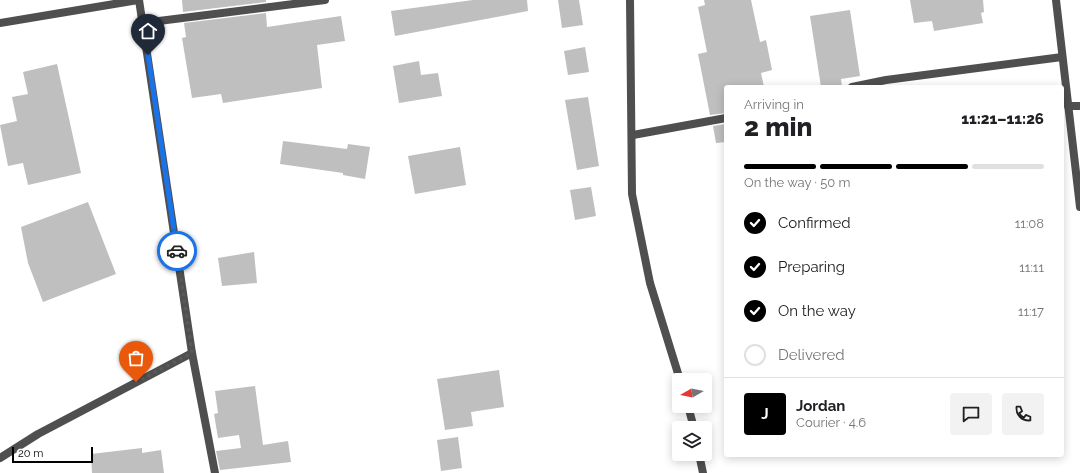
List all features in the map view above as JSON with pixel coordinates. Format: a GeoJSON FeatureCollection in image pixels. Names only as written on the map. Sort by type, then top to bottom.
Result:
{"type":"FeatureCollection","features":[{"type":"Feature","properties":{"kind":"street"},"geometry":{"type":"LineString","coordinates":[[0,23],[139,0],[192,353],[215,473]]}},
{"type":"Feature","properties":{"kind":"street"},"geometry":{"type":"LineString","coordinates":[[143,23],[325,0]]}},
{"type":"Feature","properties":{"kind":"street"},"geometry":{"type":"LineString","coordinates":[[630,0],[633,135],[632,194],[650,282],[678,373]]}},
{"type":"Feature","properties":{"kind":"street"},"geometry":{"type":"LineString","coordinates":[[1056,0],[1080,207]]}},
{"type":"Feature","properties":{"kind":"street"},"geometry":{"type":"LineString","coordinates":[[862,85],[894,79],[1062,57]]}},
{"type":"Feature","properties":{"kind":"street"},"geometry":{"type":"LineString","coordinates":[[1068,106],[1080,106]]}},
{"type":"Feature","properties":{"kind":"street"},"geometry":{"type":"LineString","coordinates":[[633,135],[724,118]]}},
{"type":"Feature","properties":{"kind":"street"},"geometry":{"type":"LineString","coordinates":[[0,458],[38,434],[192,353]]}},
{"type":"Feature","properties":{"kind":"street"},"geometry":{"type":"LineString","coordinates":[[700,461],[703,473]]}},
{"type":"Feature","properties":{"kind":"building"},"geometry":{"type":"Polygon","coordinates":[[[182,0],[266,0],[266,2],[183,12],[182,0]]]}},
{"type":"Feature","properties":{"kind":"building"},"geometry":{"type":"Polygon","coordinates":[[[473,0],[527,0],[528,11],[395,36],[391,11],[473,0]]]}},
{"type":"Feature","properties":{"kind":"building"},"geometry":{"type":"Polygon","coordinates":[[[558,0],[579,0],[583,25],[562,28],[558,0]]]}},
{"type":"Feature","properties":{"kind":"building"},"geometry":{"type":"Polygon","coordinates":[[[704,0],[751,0],[760,42],[766,40],[772,70],[761,73],[764,85],[724,85],[724,113],[710,115],[698,54],[707,52],[698,7],[705,5],[704,0]]]}},
{"type":"Feature","properties":{"kind":"building"},"geometry":{"type":"Polygon","coordinates":[[[910,0],[983,0],[984,12],[981,13],[983,23],[934,31],[932,21],[914,23],[910,0]]]}},
{"type":"Feature","properties":{"kind":"building"},"geometry":{"type":"Polygon","coordinates":[[[850,10],[860,76],[841,79],[842,85],[821,85],[810,16],[850,10]]]}},
{"type":"Feature","properties":{"kind":"building"},"geometry":{"type":"Polygon","coordinates":[[[266,13],[267,27],[341,16],[345,41],[317,45],[322,88],[223,103],[221,94],[192,98],[182,38],[186,37],[184,23],[266,13]]]}},
{"type":"Feature","properties":{"kind":"building"},"geometry":{"type":"Polygon","coordinates":[[[585,47],[589,72],[568,75],[564,51],[585,47]]]}},
{"type":"Feature","properties":{"kind":"building"},"geometry":{"type":"Polygon","coordinates":[[[419,61],[421,75],[438,73],[442,96],[399,103],[393,66],[419,61]]]}},
{"type":"Feature","properties":{"kind":"building"},"geometry":{"type":"Polygon","coordinates":[[[57,64],[81,173],[28,185],[23,163],[8,166],[0,125],[17,121],[12,97],[28,94],[23,72],[57,64]]]}},
{"type":"Feature","properties":{"kind":"building"},"geometry":{"type":"Polygon","coordinates":[[[588,97],[599,166],[577,170],[565,100],[588,97]]]}},
{"type":"Feature","properties":{"kind":"building"},"geometry":{"type":"Polygon","coordinates":[[[724,124],[724,142],[716,143],[713,126],[724,124]]]}},
{"type":"Feature","properties":{"kind":"building"},"geometry":{"type":"Polygon","coordinates":[[[283,141],[347,149],[348,144],[370,147],[365,179],[343,175],[343,173],[280,164],[283,141]]]}},
{"type":"Feature","properties":{"kind":"building"},"geometry":{"type":"Polygon","coordinates":[[[460,147],[466,185],[415,194],[408,156],[460,147]]]}},
{"type":"Feature","properties":{"kind":"building"},"geometry":{"type":"Polygon","coordinates":[[[591,187],[596,216],[575,220],[570,190],[591,187]]]}},
{"type":"Feature","properties":{"kind":"building"},"geometry":{"type":"Polygon","coordinates":[[[88,202],[116,274],[43,302],[28,263],[21,227],[88,202]]]}},
{"type":"Feature","properties":{"kind":"building"},"geometry":{"type":"Polygon","coordinates":[[[254,252],[257,283],[222,286],[218,258],[254,252]]]}},
{"type":"Feature","properties":{"kind":"building"},"geometry":{"type":"Polygon","coordinates":[[[499,370],[504,407],[471,412],[473,426],[445,430],[437,379],[499,370]]]}},
{"type":"Feature","properties":{"kind":"building"},"geometry":{"type":"Polygon","coordinates":[[[255,386],[263,445],[288,441],[291,462],[220,470],[216,451],[241,448],[239,435],[218,438],[214,414],[218,413],[215,391],[255,386]]]}},
{"type":"Feature","properties":{"kind":"building"},"geometry":{"type":"Polygon","coordinates":[[[458,437],[462,468],[441,471],[437,440],[458,437]]]}},
{"type":"Feature","properties":{"kind":"building"},"geometry":{"type":"Polygon","coordinates":[[[142,448],[142,453],[161,450],[164,473],[92,473],[91,454],[142,448]]]}},
{"type":"Feature","properties":{"kind":"way so far"},"geometry":{"type":"LineString","coordinates":[[136,382],[192,353],[177,251]]}},
{"type":"Feature","properties":{"kind":"route"},"geometry":{"type":"LineString","coordinates":[[148,55],[177,251]]}}]}
